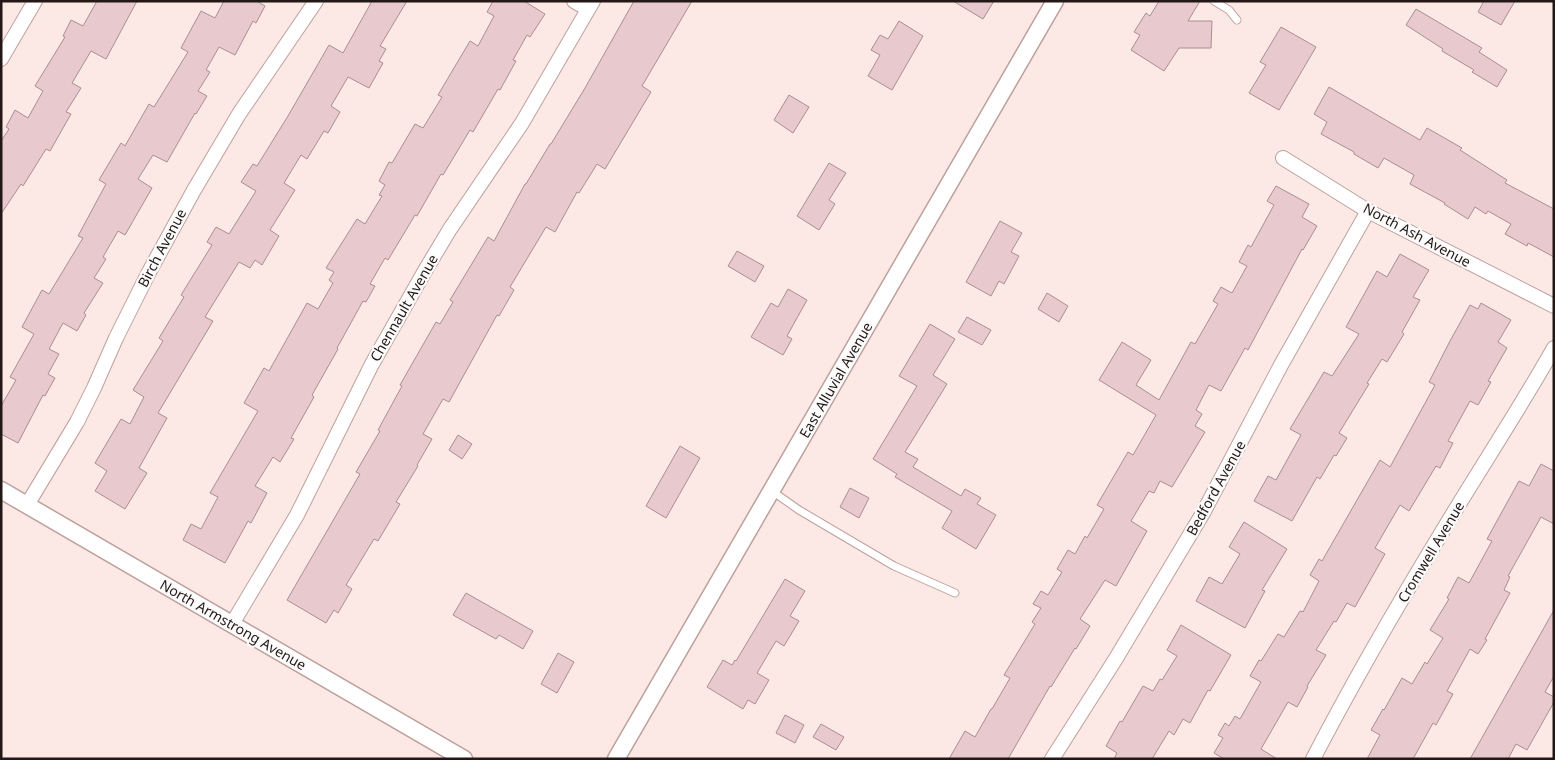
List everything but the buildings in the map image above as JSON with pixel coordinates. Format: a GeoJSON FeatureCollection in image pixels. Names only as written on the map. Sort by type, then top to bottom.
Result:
{"type":"FeatureCollection","features":[{"type":"Feature","properties":{"kind":"street"},"geometry":{"type":"LineString","coordinates":[[1,59],[35,1]]}},
{"type":"Feature","properties":{"kind":"street","name":"Birch Avenue"},"geometry":{"type":"LineString","coordinates":[[27,505],[81,413],[149,272],[194,190],[238,114],[316,1]]}},
{"type":"Feature","properties":{"kind":"street"},"geometry":{"type":"LineString","coordinates":[[574,1],[590,5]]}},
{"type":"Feature","properties":{"kind":"street","name":"East Alluvial Avenue"},"geometry":{"type":"LineString","coordinates":[[616,759],[1055,1]]}},
{"type":"Feature","properties":{"kind":"street","name":"Chennault Avenue"},"geometry":{"type":"LineString","coordinates":[[232,624],[297,515],[368,372],[426,269],[466,205],[522,123],[590,5]]}},
{"type":"Feature","properties":{"kind":"street","name":"North Ash Avenue"},"geometry":{"type":"LineString","coordinates":[[1283,158],[1368,211],[1554,306]]}},
{"type":"Feature","properties":{"kind":"street","name":"Bedford Avenue"},"geometry":{"type":"LineString","coordinates":[[1052,759],[1115,660],[1204,513],[1281,365],[1368,211]]}},
{"type":"Feature","properties":{"kind":"street","name":"Cromwell Avenue"},"geometry":{"type":"LineString","coordinates":[[1312,759],[1407,590],[1525,399],[1554,348]]}},
{"type":"Feature","properties":{"kind":"street","name":"North Armstrong Avenue"},"geometry":{"type":"LineString","coordinates":[[1,490],[464,759]]}},
{"type":"Feature","properties":{"kind":"lane"},"geometry":{"type":"LineString","coordinates":[[1214,1],[1229,10],[1237,20]]}},
{"type":"Feature","properties":{"kind":"lane"},"geometry":{"type":"LineString","coordinates":[[772,491],[799,510],[894,566],[954,593]]}}]}
